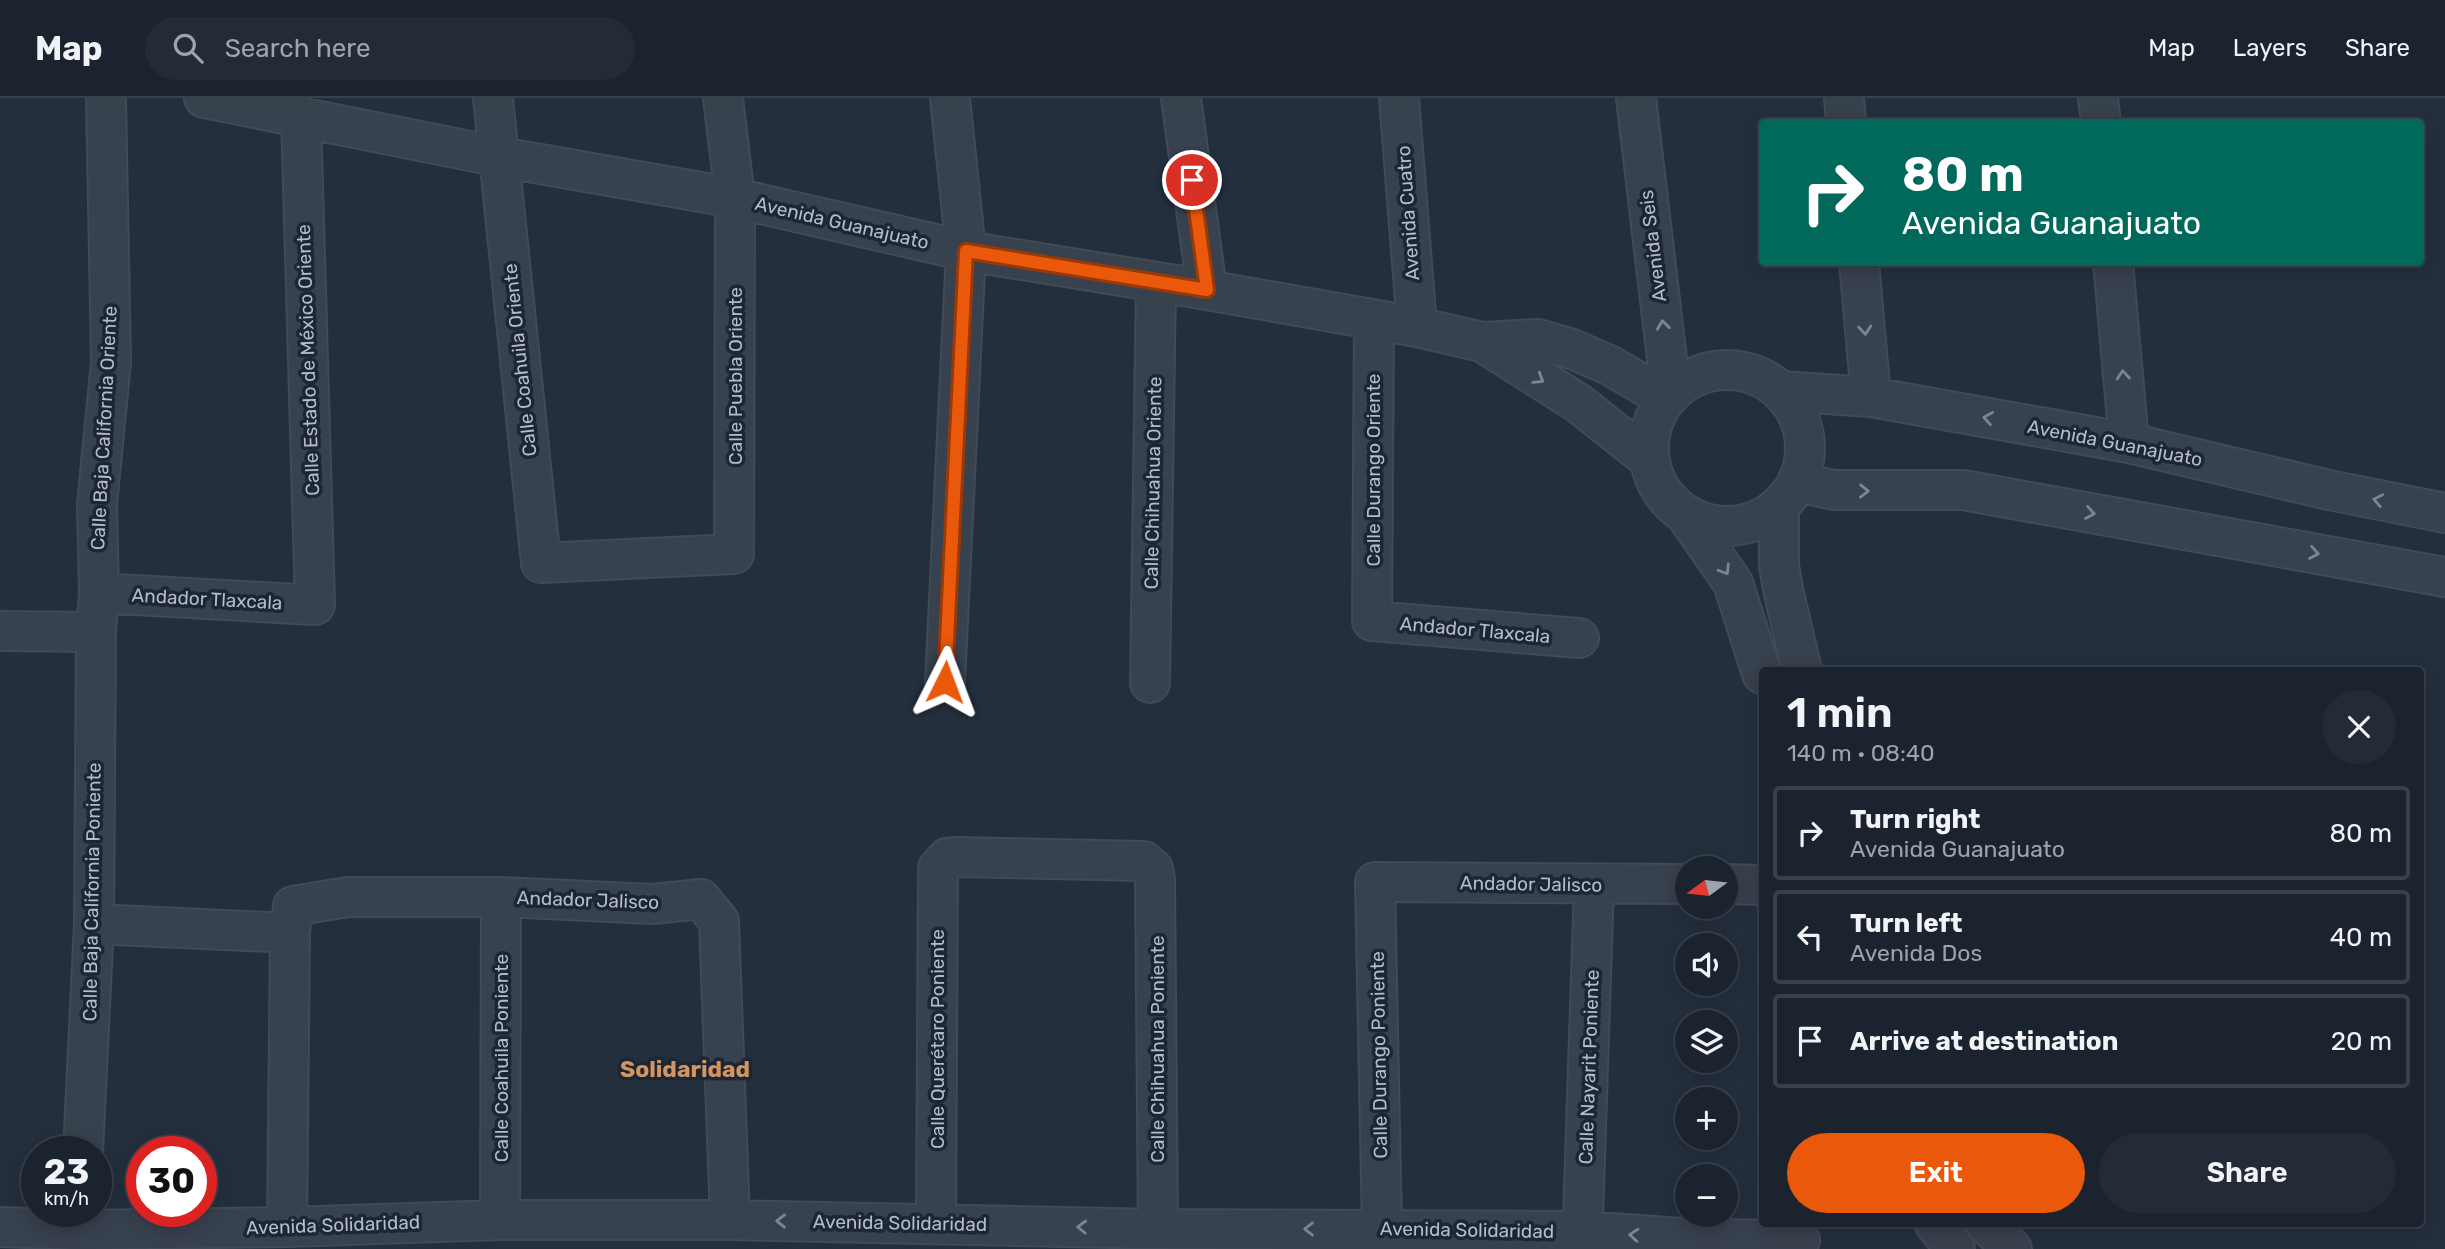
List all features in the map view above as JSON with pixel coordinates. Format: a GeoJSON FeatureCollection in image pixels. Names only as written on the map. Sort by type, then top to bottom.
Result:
{"type":"FeatureCollection","features":[{"type":"Feature","properties":{"kind":"street","name":"Calle Baja California Oriente"},"geometry":{"type":"LineString","coordinates":[[96,632],[99,593],[97,504],[111,362],[106,98]]}},
{"type":"Feature","properties":{"kind":"street","name":"Avenida Guanajuato"},"geometry":{"type":"LineString","coordinates":[[204,98],[500,157],[735,198],[966,251],[1417,327],[1482,342],[1538,340],[1572,349],[1668,396]]}},
{"type":"Feature","properties":{"kind":"street","name":"Calle Coahuila Oriente"},"geometry":{"type":"LineString","coordinates":[[493,98],[541,563],[734,554]]}},
{"type":"Feature","properties":{"kind":"street","name":"Calle Puebla Oriente"},"geometry":{"type":"LineString","coordinates":[[723,98],[735,198],[734,554]]}},
{"type":"Feature","properties":{"kind":"street"},"geometry":{"type":"LineString","coordinates":[[945,682],[966,251],[950,98]]}},
{"type":"Feature","properties":{"kind":"street"},"geometry":{"type":"LineString","coordinates":[[1181,98],[1207,290]]}},
{"type":"Feature","properties":{"kind":"street","name":"Avenida Cuatro"},"geometry":{"type":"LineString","coordinates":[[1399,98],[1417,327]]}},
{"type":"Feature","properties":{"kind":"street","name":"Avenida Seis"},"geometry":{"type":"LineString","coordinates":[[1636,98],[1668,396]]}},
{"type":"Feature","properties":{"kind":"street"},"geometry":{"type":"LineString","coordinates":[[1844,98],[1846,119]]}},
{"type":"Feature","properties":{"kind":"street"},"geometry":{"type":"LineString","coordinates":[[2098,98],[2101,119]]}},
{"type":"Feature","properties":{"kind":"street","name":"Calle Estado de México Oriente"},"geometry":{"type":"LineString","coordinates":[[301,116],[315,605]]}},
{"type":"Feature","properties":{"kind":"street"},"geometry":{"type":"LineString","coordinates":[[1859,266],[1871,397]]}},
{"type":"Feature","properties":{"kind":"street"},"geometry":{"type":"LineString","coordinates":[[2113,266],[2129,443]]}},
{"type":"Feature","properties":{"kind":"street","name":"Calle Chihuahua Oriente"},"geometry":{"type":"LineString","coordinates":[[1150,682],[1156,283]]}},
{"type":"Feature","properties":{"kind":"street","name":"Calle Durango Oriente"},"geometry":{"type":"LineString","coordinates":[[1372,621],[1374,320]]}},
{"type":"Feature","properties":{"kind":"street","name":"Avenida Guanajuato"},"geometry":{"type":"LineString","coordinates":[[1482,342],[1578,403],[1650,460]]}},
{"type":"Feature","properties":{"kind":"street"},"geometry":{"type":"LineString","coordinates":[[1801,667],[1779,566],[1788,494],[1805,450],[1799,418],[1781,391],[1756,375],[1726,369],[1696,376],[1668,396],[1653,421],[1650,460],[1654,476],[1672,504],[1685,514],[1716,526],[1734,526],[1765,517],[1788,494],[1834,490],[1963,490],[2445,577]]}},
{"type":"Feature","properties":{"kind":"street","name":"Avenida Guanajuato"},"geometry":{"type":"LineString","coordinates":[[1781,391],[1871,397],[2129,443],[2329,490],[2445,513]]}},
{"type":"Feature","properties":{"kind":"street"},"geometry":{"type":"LineString","coordinates":[[1685,514],[1733,583],[1760,667]]}},
{"type":"Feature","properties":{"kind":"street","name":"Andador Tlaxcala"},"geometry":{"type":"LineString","coordinates":[[99,593],[315,605]]}},
{"type":"Feature","properties":{"kind":"street","name":"Andador Tlaxcala"},"geometry":{"type":"LineString","coordinates":[[1372,621],[1579,638]]}},
{"type":"Feature","properties":{"kind":"street"},"geometry":{"type":"LineString","coordinates":[[0,631],[96,632]]}},
{"type":"Feature","properties":{"kind":"street","name":"Calle Baja California Poniente"},"geometry":{"type":"LineString","coordinates":[[84,1136],[94,924],[96,632]]}},
{"type":"Feature","properties":{"kind":"street","name":"Calle Querétaro Poniente"},"geometry":{"type":"LineString","coordinates":[[936,1224],[938,867],[947,858],[1144,861],[1153,869]]}},
{"type":"Feature","properties":{"kind":"street","name":"Calle Chihuahua Poniente"},"geometry":{"type":"LineString","coordinates":[[1153,869],[1158,1229]]}},
{"type":"Feature","properties":{"kind":"street","name":"Andador Jalisco"},"geometry":{"type":"LineString","coordinates":[[1375,882],[1675,884]]}},
{"type":"Feature","properties":{"kind":"street","name":"Calle Durango Poniente"},"geometry":{"type":"LineString","coordinates":[[1362,1235],[1375,882]]}},
{"type":"Feature","properties":{"kind":"street","name":"Calle Nayarit Poniente"},"geometry":{"type":"LineString","coordinates":[[1583,1240],[1594,885]]}},
{"type":"Feature","properties":{"kind":"street"},"geometry":{"type":"LineString","coordinates":[[1738,885],[1759,886]]}},
{"type":"Feature","properties":{"kind":"street"},"geometry":{"type":"LineString","coordinates":[[287,1227],[290,933],[293,906],[348,897],[502,897]]}},
{"type":"Feature","properties":{"kind":"street","name":"Andador Jalisco"},"geometry":{"type":"LineString","coordinates":[[502,897],[653,904],[701,898],[719,921],[730,1220]]}},
{"type":"Feature","properties":{"kind":"street","name":"Calle Coahuila Poniente"},"geometry":{"type":"LineString","coordinates":[[500,1220],[502,897]]}},
{"type":"Feature","properties":{"kind":"street"},"geometry":{"type":"LineString","coordinates":[[94,924],[290,933]]}},
{"type":"Feature","properties":{"kind":"street","name":"Avenida Solidaridad"},"geometry":{"type":"LineString","coordinates":[[112,1226],[176,1239],[287,1227],[500,1220],[730,1220],[936,1224],[1039,1238],[1158,1229],[1583,1240],[1800,1237]]}},
{"type":"Feature","properties":{"kind":"street","name":"Avenida Solidaridad"},"geometry":{"type":"LineString","coordinates":[[0,1227],[21,1225]]}},
{"type":"Feature","properties":{"kind":"street"},"geometry":{"type":"LineString","coordinates":[[1937,1227],[1955,1249]]}},
{"type":"Feature","properties":{"kind":"district","name":"Solidaridad"},"geometry":{"type":"Point","coordinates":[685,1069]}},
{"type":"Feature","properties":{"kind":"route"},"geometry":{"type":"LineString","coordinates":[[945,682],[966,251],[1207,290],[1192,180]]}}]}
